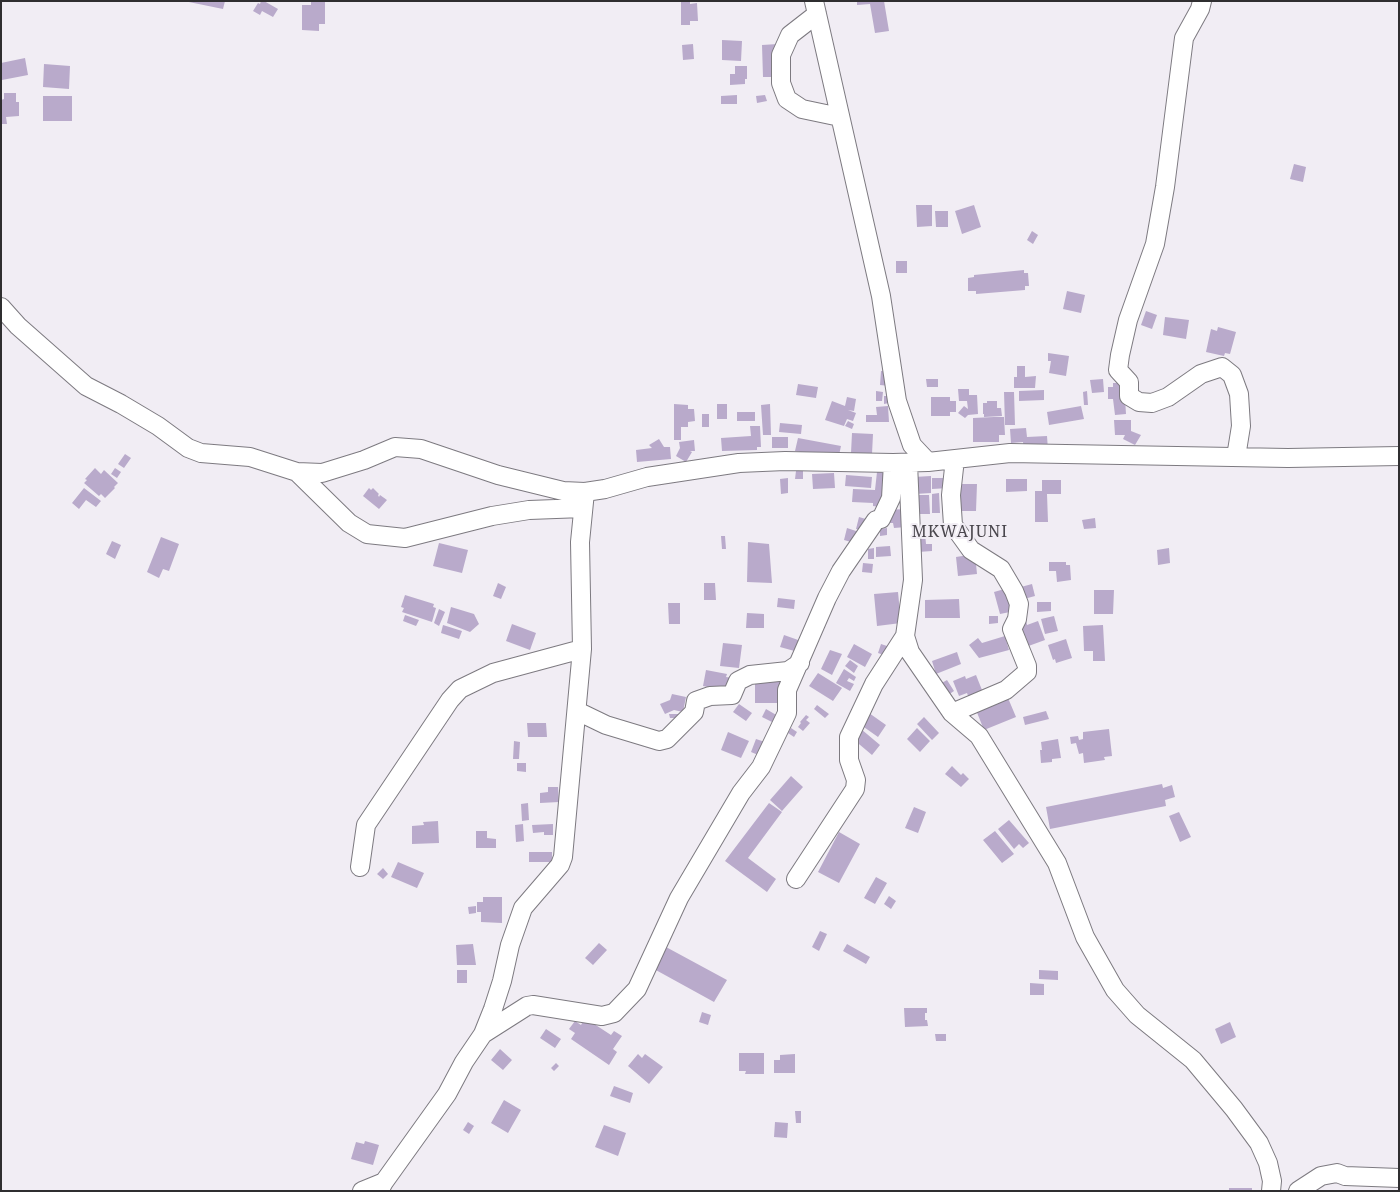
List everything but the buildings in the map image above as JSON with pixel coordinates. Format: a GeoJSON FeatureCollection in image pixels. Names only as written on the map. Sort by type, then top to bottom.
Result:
{"type":"FeatureCollection","features":[{"type":"Feature","properties":{"kind":"street"},"geometry":{"type":"LineString","coordinates":[[1202,1],[1200,9],[1184,38],[1166,187],[1156,237],[1128,320],[1118,370],[1129,382],[1129,396],[1140,402],[1152,403],[1168,397],[1201,374],[1222,367],[1232,375],[1239,394],[1241,426],[1236,457]]}},
{"type":"Feature","properties":{"kind":"street"},"geometry":{"type":"LineString","coordinates":[[816,8],[790,35],[781,55],[781,83],[787,99],[802,108],[840,117]]}},
{"type":"Feature","properties":{"kind":"street"},"geometry":{"type":"LineString","coordinates":[[816,8],[881,296],[897,401],[912,445],[928,462]]}},
{"type":"Feature","properties":{"kind":"street"},"geometry":{"type":"LineString","coordinates":[[1,307],[18,326],[86,386],[121,404],[158,426],[188,448],[201,453],[250,457],[297,472],[322,473],[364,460],[395,446],[421,449],[511,479],[563,491],[584,500]]}},
{"type":"Feature","properties":{"kind":"street"},"geometry":{"type":"LineString","coordinates":[[297,472],[349,523],[366,534],[405,538],[492,516],[584,500],[605,489],[647,477],[739,463],[785,461],[928,462],[1010,453],[1325,458],[1399,456]]}},
{"type":"Feature","properties":{"kind":"street"},"geometry":{"type":"LineString","coordinates":[[952,712],[1006,690],[1027,672],[1027,666],[1012,629],[1018,619],[1019,604],[1014,591],[1001,569],[971,550],[953,525],[951,495],[955,459]]}},
{"type":"Feature","properties":{"kind":"street"},"geometry":{"type":"LineString","coordinates":[[796,879],[855,789],[856,780],[849,760],[849,737],[874,684],[905,636],[913,580],[900,463]]}},
{"type":"Feature","properties":{"kind":"street"},"geometry":{"type":"LineString","coordinates":[[483,1034],[526,1006],[533,1005],[602,1016],[614,1013],[638,988],[679,898],[741,793],[761,767],[787,713],[787,690],[827,598],[841,571],[876,520],[881,518],[891,498],[900,463]]}},
{"type":"Feature","properties":{"kind":"street"},"geometry":{"type":"LineString","coordinates":[[362,1191],[381,1187],[447,1094],[464,1062],[483,1034],[500,988],[510,945],[523,908],[560,865],[564,857],[582,649],[580,542],[584,500]]}},
{"type":"Feature","properties":{"kind":"street"},"geometry":{"type":"LineString","coordinates":[[905,636],[910,652],[952,712],[979,736],[1057,863],[1085,937],[1115,990],[1137,1015],[1193,1060],[1234,1109],[1259,1144],[1268,1162],[1272,1181],[1271,1191]]}},
{"type":"Feature","properties":{"kind":"street"},"geometry":{"type":"LineString","coordinates":[[360,867],[366,825],[450,700],[460,689],[493,673],[582,649]]}},
{"type":"Feature","properties":{"kind":"street"},"geometry":{"type":"LineString","coordinates":[[577,712],[606,726],[659,741],[667,739],[691,716],[694,712],[696,701],[710,696],[732,695],[738,681],[750,675],[788,671],[800,663]]}},
{"type":"Feature","properties":{"kind":"street"},"geometry":{"type":"LineString","coordinates":[[1298,1191],[1321,1176],[1337,1172],[1345,1176],[1399,1178]]}},
{"type":"Feature","properties":{"kind":"district","name":"MKWAJUNI"},"geometry":{"type":"Point","coordinates":[960,532]}}]}
